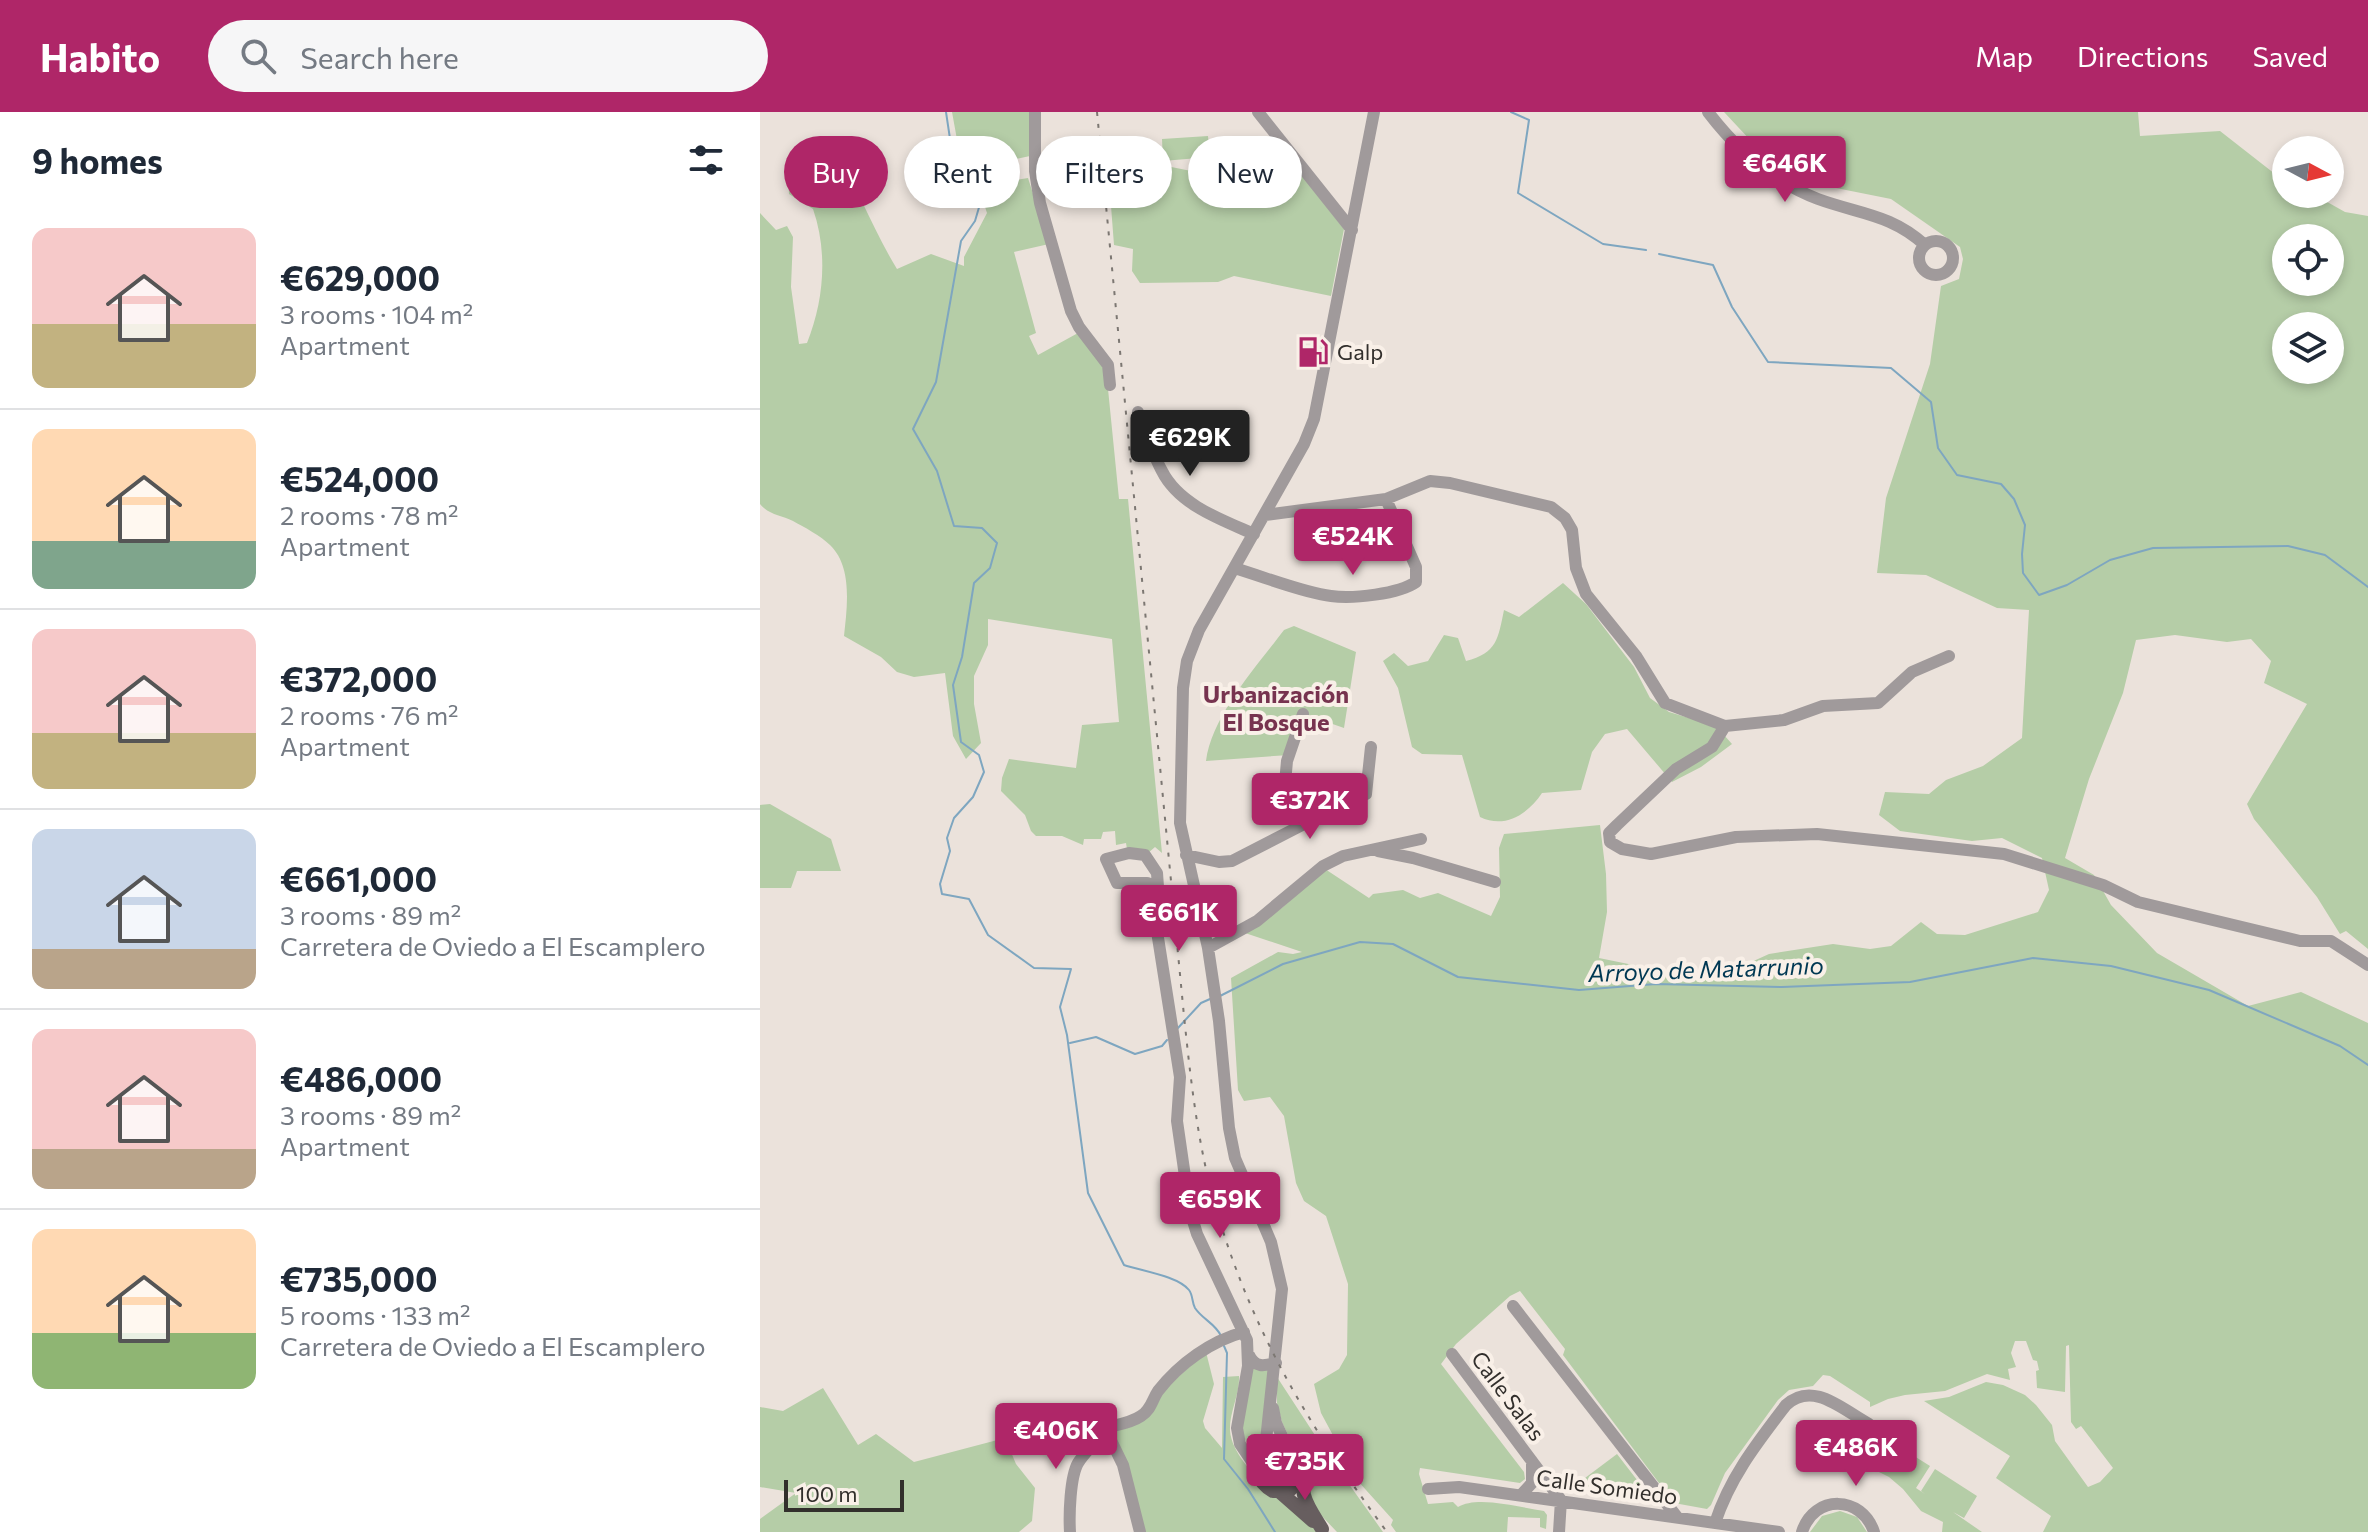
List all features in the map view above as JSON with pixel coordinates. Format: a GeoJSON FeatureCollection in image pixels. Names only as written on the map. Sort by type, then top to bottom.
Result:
{"type":"FeatureCollection","features":[{"type":"Feature","properties":{"kind":"main road"},"geometry":{"type":"LineString","coordinates":[[1302,1476],[1290,1490],[1273,1491],[1262,1483],[1257,1469],[1264,1451],[1279,1446],[1287,1447],[1301,1459],[1304,1496],[1324,1530]]}},
{"type":"Feature","properties":{"kind":"main road"},"geometry":{"type":"LineString","coordinates":[[1280,1492],[1324,1530]]}},
{"type":"Feature","properties":{"kind":"street"},"geometry":{"type":"LineString","coordinates":[[1035,112],[1035,171],[1040,203],[1071,311],[1079,327],[1108,365],[1110,385]]}},
{"type":"Feature","properties":{"kind":"street"},"geometry":{"type":"LineString","coordinates":[[1258,112],[1352,230]]}},
{"type":"Feature","properties":{"kind":"street"},"geometry":{"type":"LineString","coordinates":[[1240,1444],[1264,1451],[1282,1310],[1278,1266],[1235,1158],[1208,948],[1180,823],[1178,797],[1183,688],[1187,661],[1199,630],[1304,444],[1314,419],[1374,112]]}},
{"type":"Feature","properties":{"kind":"street"},"geometry":{"type":"LineString","coordinates":[[1708,112],[1749,158],[1790,186],[1820,200],[1882,217],[1910,232],[1925,245]]}},
{"type":"Feature","properties":{"kind":"street"},"geometry":{"type":"LineString","coordinates":[[1138,412],[1169,483],[1217,518],[1254,534]]}},
{"type":"Feature","properties":{"kind":"street"},"geometry":{"type":"LineString","coordinates":[[1265,515],[1386,499],[1430,481],[1551,507],[1565,518],[1572,530],[1576,568],[1586,594],[1636,656],[1665,703],[1725,726],[1784,720],[1823,706],[1878,703],[1912,672],[1949,656]]}},
{"type":"Feature","properties":{"kind":"street"},"geometry":{"type":"LineString","coordinates":[[1234,568],[1331,596],[1407,589],[1416,582],[1416,567],[1386,499]]}},
{"type":"Feature","properties":{"kind":"street"},"geometry":{"type":"LineString","coordinates":[[1303,714],[1287,761],[1285,783],[1308,822]]}},
{"type":"Feature","properties":{"kind":"street"},"geometry":{"type":"LineString","coordinates":[[1725,726],[1712,747],[1676,769],[1609,833],[1610,842],[1622,849],[1651,854],[1736,837],[1817,834],[2004,854],[2103,885],[2138,902],[2300,941],[2331,941],[2368,965]]}},
{"type":"Feature","properties":{"kind":"street"},"geometry":{"type":"LineString","coordinates":[[1186,855],[1219,862],[1232,861],[1308,822],[1313,816],[1366,794],[1371,747]]}},
{"type":"Feature","properties":{"kind":"street"},"geometry":{"type":"LineString","coordinates":[[1208,948],[1257,921],[1323,866],[1343,856],[1421,839]]}},
{"type":"Feature","properties":{"kind":"street"},"geometry":{"type":"LineString","coordinates":[[1371,850],[1413,858],[1495,882]]}},
{"type":"Feature","properties":{"kind":"street"},"geometry":{"type":"LineString","coordinates":[[1158,887],[1162,900],[1156,925],[1180,1077],[1177,1121],[1190,1211],[1197,1234],[1244,1332],[1254,1364],[1276,1363]]}},
{"type":"Feature","properties":{"kind":"street"},"geometry":{"type":"LineString","coordinates":[[1513,1306],[1677,1517]]}},
{"type":"Feature","properties":{"kind":"street"},"geometry":{"type":"LineString","coordinates":[[1070,1532],[1074,1472],[1105,1428],[1139,1418],[1150,1409],[1157,1392],[1200,1350],[1244,1332]]}},
{"type":"Feature","properties":{"kind":"street","name":"Calle Salas"},"geometry":{"type":"LineString","coordinates":[[1452,1354],[1561,1500]]}},
{"type":"Feature","properties":{"kind":"street"},"geometry":{"type":"LineString","coordinates":[[1249,1355],[1237,1428],[1240,1444],[1257,1469]]}},
{"type":"Feature","properties":{"kind":"street"},"geometry":{"type":"LineString","coordinates":[[1715,1523],[1725,1492],[1737,1470],[1796,1396],[1819,1395],[1869,1424]]}},
{"type":"Feature","properties":{"kind":"street"},"geometry":{"type":"LineString","coordinates":[[1271,1397],[1276,1423],[1287,1447]]}},
{"type":"Feature","properties":{"kind":"street"},"geometry":{"type":"LineString","coordinates":[[1105,1428],[1127,1475],[1140,1532]]}},
{"type":"Feature","properties":{"kind":"street","name":"Calle Salas"},"geometry":{"type":"LineString","coordinates":[[1521,1495],[1532,1483],[1532,1461]]}},
{"type":"Feature","properties":{"kind":"street"},"geometry":{"type":"LineString","coordinates":[[1639,1512],[1652,1498],[1652,1485]]}},
{"type":"Feature","properties":{"kind":"street","name":"Calle Somiedo"},"geometry":{"type":"LineString","coordinates":[[1428,1489],[1459,1487],[1779,1532]]}},
{"type":"Feature","properties":{"kind":"street"},"geometry":{"type":"LineString","coordinates":[[1559,1532],[1561,1500]]}},
{"type":"Feature","properties":{"kind":"street"},"geometry":{"type":"LineString","coordinates":[[1787,1532],[1802,1531],[1813,1513],[1835,1503],[1848,1504],[1863,1512],[1874,1532]]}},
{"type":"Feature","properties":{"kind":"green space"},"geometry":{"type":"Polygon","coordinates":[[[952,112],[1030,112],[1030,156],[1020,158],[1020,136],[956,136],[952,112]]]}},
{"type":"Feature","properties":{"kind":"green space"},"geometry":{"type":"Polygon","coordinates":[[[1724,112],[2138,112],[2140,136],[2220,131],[2272,172],[2272,208],[2338,208],[2368,216],[2368,949],[2346,931],[2340,934],[2317,897],[2254,819],[2247,804],[2307,704],[2264,683],[2271,661],[2251,639],[2227,642],[2175,635],[2136,640],[2123,693],[2089,779],[2065,858],[2094,875],[2111,905],[2157,953],[2248,1006],[2301,992],[2368,1023],[2368,1532],[2043,1532],[2051,1516],[1996,1478],[2010,1456],[1924,1401],[1949,1397],[1986,1382],[2003,1385],[2025,1395],[2052,1425],[2055,1441],[2088,1487],[2100,1482],[2113,1468],[2081,1426],[2076,1429],[2071,1422],[2069,1345],[2066,1346],[2065,1392],[2037,1388],[2037,1361],[2033,1360],[2026,1341],[2015,1341],[2011,1353],[2016,1367],[2008,1369],[2010,1380],[1987,1374],[1945,1391],[1905,1395],[1870,1407],[1870,1402],[1830,1376],[1823,1375],[1813,1386],[1789,1390],[1778,1400],[1725,1473],[1707,1509],[1674,1503],[1563,1355],[1565,1349],[1520,1291],[1510,1296],[1456,1344],[1441,1364],[1524,1472],[1525,1479],[1520,1483],[1420,1468],[1419,1474],[1428,1504],[1453,1502],[1458,1507],[1488,1502],[1544,1511],[1547,1515],[1546,1529],[1540,1527],[1540,1518],[1508,1517],[1507,1532],[1396,1532],[1391,1525],[1393,1520],[1357,1480],[1321,1413],[1314,1384],[1339,1369],[1347,1355],[1348,1284],[1326,1216],[1304,1201],[1296,1183],[1284,1116],[1270,1097],[1244,1101],[1238,1090],[1231,978],[1278,952],[1302,952],[1245,933],[1283,907],[1325,869],[1369,898],[1373,894],[1403,890],[1420,898],[1438,893],[1491,916],[1500,897],[1499,848],[1504,834],[1600,825],[1607,912],[1599,958],[1692,977],[1716,978],[1769,954],[1833,944],[1870,949],[1891,946],[1921,922],[1937,934],[1965,935],[2038,912],[2049,890],[2042,858],[2002,838],[1972,841],[1900,831],[1879,815],[1885,792],[1929,794],[1946,780],[1983,766],[2022,738],[2029,610],[1997,608],[1926,575],[1877,573],[1886,498],[1930,364],[1941,286],[1959,279],[1963,259],[1960,247],[1891,199],[1831,187],[1800,174],[1752,142],[1724,112]]]}},
{"type":"Feature","properties":{"kind":"green space"},"geometry":{"type":"Polygon","coordinates":[[[1188,137],[1188,159],[1172,160],[1172,138],[1188,137]]]}},
{"type":"Feature","properties":{"kind":"green space"},"geometry":{"type":"Polygon","coordinates":[[[1172,167],[1188,170],[1188,208],[1302,208],[1302,175],[1344,229],[1331,296],[1234,276],[1218,282],[1140,283],[1132,271],[1133,249],[1114,245],[1111,208],[1172,208],[1172,167]]]}},
{"type":"Feature","properties":{"kind":"green space"},"geometry":{"type":"Polygon","coordinates":[[[1028,178],[1049,244],[1014,252],[1036,333],[1029,336],[1038,355],[1078,333],[1106,369],[1119,499],[1128,499],[1162,853],[1155,847],[1148,853],[1127,849],[1126,843],[1116,845],[1115,831],[1103,832],[1101,839],[1084,839],[1083,845],[1062,836],[1036,836],[1025,815],[1001,791],[1009,759],[1076,768],[1082,725],[1119,722],[1112,639],[988,619],[988,645],[974,676],[974,704],[981,743],[966,759],[953,736],[945,673],[914,677],[897,672],[881,657],[844,636],[847,588],[837,554],[817,535],[771,513],[760,504],[760,213],[776,230],[787,226],[793,237],[791,287],[799,344],[807,343],[813,327],[822,276],[821,242],[811,208],[865,208],[897,269],[931,254],[964,266],[964,257],[987,213],[985,208],[1020,208],[1020,179],[1028,178]]]}},
{"type":"Feature","properties":{"kind":"green space"},"geometry":{"type":"Polygon","coordinates":[[[1563,583],[1586,604],[1634,667],[1650,698],[1669,712],[1716,726],[1732,744],[1701,767],[1672,782],[1627,729],[1605,734],[1592,752],[1581,790],[1542,793],[1523,813],[1507,820],[1480,817],[1462,755],[1422,754],[1412,747],[1398,688],[1383,661],[1394,653],[1408,666],[1428,661],[1444,635],[1458,638],[1466,661],[1476,658],[1494,643],[1504,610],[1519,617],[1563,583]]]}},
{"type":"Feature","properties":{"kind":"green space"},"geometry":{"type":"Polygon","coordinates":[[[1294,626],[1356,652],[1344,728],[1304,714],[1289,755],[1206,761],[1217,726],[1237,692],[1284,630],[1294,626]]]}},
{"type":"Feature","properties":{"kind":"green space"},"geometry":{"type":"Polygon","coordinates":[[[770,804],[831,839],[841,871],[797,871],[791,888],[760,888],[760,805],[770,804]]]}},
{"type":"Feature","properties":{"kind":"green space"},"geometry":{"type":"Polygon","coordinates":[[[1206,1352],[1214,1384],[1203,1421],[1205,1428],[1222,1448],[1223,1377],[1239,1376],[1230,1424],[1234,1445],[1253,1473],[1319,1532],[1143,1532],[1111,1436],[1114,1430],[1123,1426],[1206,1352]]]}},
{"type":"Feature","properties":{"kind":"green space"},"geometry":{"type":"Polygon","coordinates":[[[1252,1367],[1269,1369],[1261,1446],[1256,1448],[1248,1445],[1241,1431],[1252,1367]]]}},
{"type":"Feature","properties":{"kind":"green space"},"geometry":{"type":"Polygon","coordinates":[[[1277,1377],[1383,1532],[1337,1532],[1318,1512],[1297,1444],[1289,1437],[1282,1422],[1277,1403],[1277,1377]]]}},
{"type":"Feature","properties":{"kind":"green space"},"geometry":{"type":"Polygon","coordinates":[[[823,1388],[858,1445],[876,1434],[914,1462],[1005,1438],[1016,1464],[1035,1488],[1032,1521],[1019,1532],[760,1532],[760,1519],[796,1493],[760,1487],[760,1407],[783,1411],[823,1388]]]}},
{"type":"Feature","properties":{"kind":"green space"},"geometry":{"type":"Polygon","coordinates":[[[1841,1438],[1874,1460],[1887,1439],[1930,1466],[1916,1488],[1925,1494],[1921,1491],[1935,1469],[1977,1496],[1964,1518],[1953,1512],[1982,1532],[1942,1532],[1943,1522],[1921,1511],[1889,1477],[1831,1448],[1841,1438]]]}},
{"type":"Feature","properties":{"kind":"green space"},"geometry":{"type":"Polygon","coordinates":[[[1280,1451],[1292,1456],[1297,1468],[1292,1480],[1280,1485],[1268,1480],[1263,1468],[1268,1456],[1280,1451]]]}},
{"type":"Feature","properties":{"kind":"green space"},"geometry":{"type":"Polygon","coordinates":[[[1617,1454],[1644,1489],[1642,1498],[1637,1500],[1569,1490],[1617,1454]]]}},
{"type":"Feature","properties":{"kind":"green space"},"geometry":{"type":"Polygon","coordinates":[[[1840,1511],[1857,1517],[1867,1532],[1810,1532],[1822,1516],[1840,1511]]]}},
{"type":"Feature","properties":{"kind":"waterway"},"geometry":{"type":"LineString","coordinates":[[946,112],[955,172],[980,204],[975,221],[961,241],[936,382],[913,429],[937,471],[954,526],[982,528],[997,543],[990,568],[974,583],[962,657],[953,685],[961,742],[979,755],[984,772],[973,797],[954,818],[947,838],[950,851],[940,884],[942,894],[969,899],[988,935],[1034,968],[1071,969],[1060,1007],[1067,1035],[1088,1193],[1124,1265],[1184,1285],[1195,1308],[1221,1336]]}},
{"type":"Feature","properties":{"kind":"waterway"},"geometry":{"type":"LineString","coordinates":[[1511,112],[1529,120],[1518,193],[1603,244],[1646,250]]}},
{"type":"Feature","properties":{"kind":"waterway"},"geometry":{"type":"LineString","coordinates":[[1659,254],[1713,265],[1732,307],[1768,362],[1891,368],[1931,402],[1938,448],[1957,475],[2001,484],[2014,499],[2025,525],[2023,573],[2039,595],[2067,585],[2110,560],[2153,548],[2288,546],[2325,555],[2368,587]]}},
{"type":"Feature","properties":{"kind":"waterway","name":"Arroyo de Matarrunio"},"geometry":{"type":"LineString","coordinates":[[1220,996],[1283,964],[1360,942],[1393,944],[1458,977],[1579,990],[1656,984],[1782,987],[1910,982],[2033,958],[2111,966],[2209,990],[2340,1046],[2368,1065]]}},
{"type":"Feature","properties":{"kind":"waterway","name":"Arroyo de Matarrunio"},"geometry":{"type":"LineString","coordinates":[[1177,1029],[1201,1003],[1210,999]]}},
{"type":"Feature","properties":{"kind":"waterway","name":"Arroyo de Matarrunio"},"geometry":{"type":"LineString","coordinates":[[1070,1043],[1096,1037],[1135,1054],[1162,1046],[1167,1040]]}},
{"type":"Feature","properties":{"kind":"waterway"},"geometry":{"type":"LineString","coordinates":[[1224,1346],[1227,1353],[1224,1459],[1248,1489],[1275,1532]]}},
{"type":"Feature","properties":{"kind":"railway"},"geometry":{"type":"LineString","coordinates":[[1097,112],[1184,1016],[1205,1165],[1224,1235],[1241,1281],[1281,1368],[1330,1451],[1387,1532]]}},
{"type":"Feature","properties":{"kind":"place","name":"Galp"},"geometry":{"type":"Point","coordinates":[1313,352]}},
{"type":"Feature","properties":{"kind":"district","name":"Urbanización El Bosque"},"geometry":{"type":"Point","coordinates":[1276,709]}}]}
